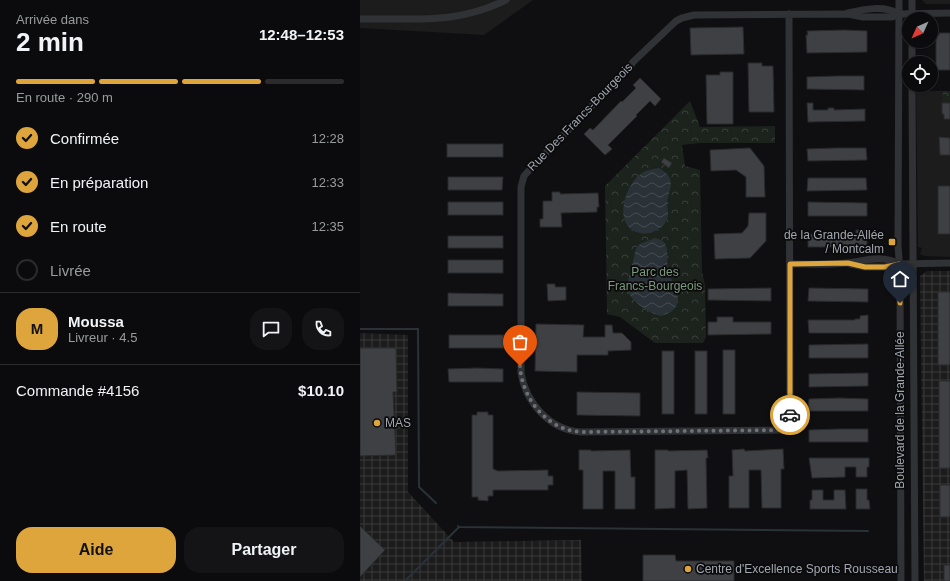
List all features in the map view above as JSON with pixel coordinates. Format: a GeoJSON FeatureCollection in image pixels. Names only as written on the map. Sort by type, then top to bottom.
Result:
{"type":"FeatureCollection","features":[{"type":"Feature","properties":{"kind":"street"},"geometry":{"type":"LineString","coordinates":[[360,19],[429,19],[453,17],[480,11],[506,0]]}},
{"type":"Feature","properties":{"kind":"street","name":"Boulevard de la Grande-Allée"},"geometry":{"type":"LineString","coordinates":[[899,0],[898,246],[901,581]]}},
{"type":"Feature","properties":{"kind":"street"},"geometry":{"type":"LineString","coordinates":[[912,0],[912,12]]}},
{"type":"Feature","properties":{"kind":"street","name":"Rue Des Francs-Bourgeois"},"geometry":{"type":"LineString","coordinates":[[938,14],[950,13]]}},
{"type":"Feature","properties":{"kind":"street","name":"Rue Des Francs-Bourgeois"},"geometry":{"type":"LineString","coordinates":[[789,14],[790,430],[578,432],[563,428],[549,420],[538,410],[528,395],[520,366],[520,192],[521,183],[524,176],[630,68],[634,62],[678,19],[694,15],[789,14],[848,14],[863,17],[892,17],[902,14]]}},
{"type":"Feature","properties":{"kind":"street","name":"Boulevard de la Grande-Allée"},"geometry":{"type":"LineString","coordinates":[[912,92],[915,581]]}},
{"type":"Feature","properties":{"kind":"street"},"geometry":{"type":"LineString","coordinates":[[790,264],[848,263],[865,267],[885,267],[899,264],[950,264]]}},
{"type":"Feature","properties":{"kind":"shaded area"},"geometry":{"type":"Polygon","coordinates":[[[360,0],[533,0],[484,35],[360,28],[360,0]]]}},
{"type":"Feature","properties":{"kind":"shaded area"},"geometry":{"type":"Polygon","coordinates":[[[922,0],[950,0],[950,4],[926,4],[922,0]]]}},
{"type":"Feature","properties":{"kind":"shaded area"},"geometry":{"type":"Polygon","coordinates":[[[950,91],[950,257],[924,256],[920,254],[922,248],[918,247],[916,92],[950,91]]]}},
{"type":"Feature","properties":{"kind":"shaded area"},"geometry":{"type":"Polygon","coordinates":[[[927,271],[950,271],[950,581],[924,581],[920,276],[927,271]]]}},
{"type":"Feature","properties":{"kind":"shaded area"},"geometry":{"type":"Polygon","coordinates":[[[360,333],[408,335],[408,492],[454,542],[581,540],[582,581],[360,581],[360,333]]]}},
{"type":"Feature","properties":{"kind":"green space"},"geometry":{"type":"Polygon","coordinates":[[[943,91],[950,91],[950,103],[942,103],[943,91]]]}},
{"type":"Feature","properties":{"kind":"green space","name":"Parc des Francs-Bourgeois"},"geometry":{"type":"Polygon","coordinates":[[[690,101],[700,127],[775,126],[775,143],[700,143],[682,145],[685,166],[700,170],[702,272],[705,285],[706,337],[703,343],[655,343],[620,317],[607,314],[605,186],[690,101]]]}},
{"type":"Feature","properties":{"kind":"water"},"geometry":{"type":"Polygon","coordinates":[[[659,168],[665,172],[671,183],[667,202],[667,219],[658,230],[644,234],[640,233],[631,229],[626,223],[624,205],[626,196],[630,187],[642,173],[659,168]]]}},
{"type":"Feature","properties":{"kind":"water"},"geometry":{"type":"Polygon","coordinates":[[[655,238],[662,241],[666,247],[668,269],[678,297],[674,310],[660,316],[649,312],[640,306],[626,289],[636,249],[640,244],[655,238]]]}},
{"type":"Feature","properties":{"kind":"building"},"geometry":{"type":"Polygon","coordinates":[[[743,27],[744,54],[691,55],[690,28],[743,27]]]}},
{"type":"Feature","properties":{"kind":"building"},"geometry":{"type":"Polygon","coordinates":[[[807,31],[867,31],[867,52],[807,53],[807,31]]]}},
{"type":"Feature","properties":{"kind":"building"},"geometry":{"type":"Polygon","coordinates":[[[939,33],[950,33],[950,70],[938,70],[938,56],[936,56],[936,48],[938,48],[939,33]]]}},
{"type":"Feature","properties":{"kind":"building"},"geometry":{"type":"Polygon","coordinates":[[[748,63],[762,63],[762,66],[773,66],[774,112],[749,112],[748,63]]]}},
{"type":"Feature","properties":{"kind":"building"},"geometry":{"type":"Polygon","coordinates":[[[720,72],[733,72],[733,124],[707,124],[706,75],[720,75],[720,72]]]}},
{"type":"Feature","properties":{"kind":"building"},"geometry":{"type":"Polygon","coordinates":[[[864,76],[864,90],[807,89],[807,77],[864,76]]]}},
{"type":"Feature","properties":{"kind":"building"},"geometry":{"type":"Polygon","coordinates":[[[640,78],[661,99],[655,106],[650,101],[636,115],[637,116],[608,145],[612,149],[605,155],[584,134],[590,128],[593,130],[636,88],[633,85],[640,78]]]}},
{"type":"Feature","properties":{"kind":"building"},"geometry":{"type":"Polygon","coordinates":[[[807,103],[813,103],[813,110],[828,110],[828,108],[834,108],[834,110],[865,109],[865,121],[808,122],[807,103]]]}},
{"type":"Feature","properties":{"kind":"building"},"geometry":{"type":"Polygon","coordinates":[[[942,103],[950,103],[950,119],[944,119],[944,114],[942,114],[942,103]]]}},
{"type":"Feature","properties":{"kind":"building"},"geometry":{"type":"Polygon","coordinates":[[[939,137],[950,138],[950,155],[940,155],[939,137]]]}},
{"type":"Feature","properties":{"kind":"building"},"geometry":{"type":"Polygon","coordinates":[[[447,144],[503,144],[503,157],[447,157],[447,144]]]}},
{"type":"Feature","properties":{"kind":"building"},"geometry":{"type":"Polygon","coordinates":[[[750,148],[764,166],[765,197],[746,197],[746,177],[736,170],[711,171],[710,150],[750,148]]]}},
{"type":"Feature","properties":{"kind":"building"},"geometry":{"type":"Polygon","coordinates":[[[866,148],[867,160],[808,161],[807,149],[866,148]]]}},
{"type":"Feature","properties":{"kind":"building"},"geometry":{"type":"Polygon","coordinates":[[[664,158],[672,163],[669,168],[661,162],[664,158]]]}},
{"type":"Feature","properties":{"kind":"building"},"geometry":{"type":"Polygon","coordinates":[[[448,177],[503,177],[502,190],[448,190],[448,177]]]}},
{"type":"Feature","properties":{"kind":"building"},"geometry":{"type":"Polygon","coordinates":[[[808,178],[866,178],[867,190],[807,191],[808,178]]]}},
{"type":"Feature","properties":{"kind":"building"},"geometry":{"type":"Polygon","coordinates":[[[938,186],[950,186],[950,234],[938,234],[938,186]]]}},
{"type":"Feature","properties":{"kind":"building"},"geometry":{"type":"Polygon","coordinates":[[[552,192],[560,192],[560,194],[598,193],[599,207],[597,207],[597,212],[561,213],[562,227],[540,227],[540,219],[543,219],[543,201],[552,201],[552,192]]]}},
{"type":"Feature","properties":{"kind":"building"},"geometry":{"type":"Polygon","coordinates":[[[448,202],[503,202],[503,215],[448,215],[448,202]]]}},
{"type":"Feature","properties":{"kind":"building"},"geometry":{"type":"Polygon","coordinates":[[[808,202],[867,203],[867,216],[808,216],[808,202]]]}},
{"type":"Feature","properties":{"kind":"building"},"geometry":{"type":"Polygon","coordinates":[[[749,213],[766,213],[766,241],[750,258],[715,259],[714,234],[742,233],[748,226],[749,213]]]}},
{"type":"Feature","properties":{"kind":"building"},"geometry":{"type":"Polygon","coordinates":[[[856,230],[867,230],[867,247],[808,247],[808,234],[856,234],[856,230]]]}},
{"type":"Feature","properties":{"kind":"building"},"geometry":{"type":"Polygon","coordinates":[[[448,236],[503,236],[503,248],[448,248],[448,236]]]}},
{"type":"Feature","properties":{"kind":"building"},"geometry":{"type":"Polygon","coordinates":[[[448,260],[503,260],[503,273],[448,273],[448,260]]]}},
{"type":"Feature","properties":{"kind":"building"},"geometry":{"type":"Polygon","coordinates":[[[547,284],[555,284],[555,287],[566,287],[566,300],[548,301],[547,284]]]}},
{"type":"Feature","properties":{"kind":"building"},"geometry":{"type":"Polygon","coordinates":[[[771,288],[771,301],[708,300],[708,289],[771,288]]]}},
{"type":"Feature","properties":{"kind":"building"},"geometry":{"type":"Polygon","coordinates":[[[809,288],[868,289],[868,302],[808,301],[809,288]]]}},
{"type":"Feature","properties":{"kind":"building"},"geometry":{"type":"Polygon","coordinates":[[[938,292],[950,292],[950,365],[938,365],[938,292]]]}},
{"type":"Feature","properties":{"kind":"building"},"geometry":{"type":"Polygon","coordinates":[[[448,293],[503,294],[503,306],[448,306],[448,293]]]}},
{"type":"Feature","properties":{"kind":"building"},"geometry":{"type":"Polygon","coordinates":[[[868,315],[868,333],[809,333],[808,320],[855,320],[860,319],[860,316],[868,315]]]}},
{"type":"Feature","properties":{"kind":"building"},"geometry":{"type":"Polygon","coordinates":[[[717,317],[733,317],[733,322],[771,322],[771,334],[708,335],[708,322],[717,322],[717,317]]]}},
{"type":"Feature","properties":{"kind":"building"},"geometry":{"type":"Polygon","coordinates":[[[536,324],[584,325],[583,337],[605,337],[605,325],[612,325],[613,333],[622,333],[631,342],[631,350],[608,351],[608,355],[577,355],[577,372],[535,371],[536,324]]]}},
{"type":"Feature","properties":{"kind":"building"},"geometry":{"type":"Polygon","coordinates":[[[449,335],[504,335],[504,348],[449,348],[449,335]]]}},
{"type":"Feature","properties":{"kind":"building"},"geometry":{"type":"Polygon","coordinates":[[[868,344],[868,358],[809,358],[809,345],[868,344]]]}},
{"type":"Feature","properties":{"kind":"building","name":"MAS"},"geometry":{"type":"Polygon","coordinates":[[[360,348],[396,348],[397,392],[393,392],[396,455],[360,456],[360,348]]]}},
{"type":"Feature","properties":{"kind":"building"},"geometry":{"type":"Polygon","coordinates":[[[723,350],[735,350],[735,414],[723,414],[723,350]]]}},
{"type":"Feature","properties":{"kind":"building"},"geometry":{"type":"Polygon","coordinates":[[[662,351],[674,351],[674,414],[662,414],[662,351]]]}},
{"type":"Feature","properties":{"kind":"building"},"geometry":{"type":"Polygon","coordinates":[[[695,351],[707,351],[707,414],[695,414],[695,351]]]}},
{"type":"Feature","properties":{"kind":"building"},"geometry":{"type":"Polygon","coordinates":[[[448,369],[503,369],[503,382],[449,382],[448,369]]]}},
{"type":"Feature","properties":{"kind":"building"},"geometry":{"type":"Polygon","coordinates":[[[868,373],[868,386],[809,387],[809,374],[868,373]]]}},
{"type":"Feature","properties":{"kind":"building"},"geometry":{"type":"Polygon","coordinates":[[[939,381],[950,381],[950,468],[939,468],[939,381]]]}},
{"type":"Feature","properties":{"kind":"building"},"geometry":{"type":"Polygon","coordinates":[[[577,392],[640,393],[640,416],[577,415],[577,392]]]}},
{"type":"Feature","properties":{"kind":"building"},"geometry":{"type":"Polygon","coordinates":[[[809,399],[868,399],[868,411],[808,411],[809,399]]]}},
{"type":"Feature","properties":{"kind":"building"},"geometry":{"type":"Polygon","coordinates":[[[477,412],[488,412],[488,415],[493,415],[493,469],[498,471],[548,470],[548,476],[553,476],[553,485],[548,485],[548,490],[493,490],[493,496],[488,496],[488,501],[478,500],[478,497],[472,497],[472,415],[477,415],[477,412]]]}},
{"type":"Feature","properties":{"kind":"building"},"geometry":{"type":"Polygon","coordinates":[[[868,429],[868,442],[809,442],[809,430],[868,429]]]}},
{"type":"Feature","properties":{"kind":"building"},"geometry":{"type":"Polygon","coordinates":[[[744,449],[745,451],[783,449],[784,469],[781,469],[781,508],[762,508],[761,470],[749,470],[749,508],[729,508],[729,476],[733,476],[732,450],[744,449]]]}},
{"type":"Feature","properties":{"kind":"building"},"geometry":{"type":"Polygon","coordinates":[[[579,450],[630,450],[631,477],[635,477],[635,509],[615,509],[615,471],[603,471],[603,509],[583,509],[583,470],[579,470],[579,450]]]}},
{"type":"Feature","properties":{"kind":"building"},"geometry":{"type":"Polygon","coordinates":[[[655,450],[707,450],[707,508],[688,509],[687,470],[675,471],[675,508],[655,509],[655,450]]]}},
{"type":"Feature","properties":{"kind":"building"},"geometry":{"type":"Polygon","coordinates":[[[809,458],[869,458],[867,477],[856,477],[856,467],[845,467],[845,477],[812,478],[809,458]]]}},
{"type":"Feature","properties":{"kind":"building"},"geometry":{"type":"Polygon","coordinates":[[[940,485],[950,485],[950,517],[940,517],[940,485]]]}},
{"type":"Feature","properties":{"kind":"building"},"geometry":{"type":"Polygon","coordinates":[[[856,489],[867,489],[867,500],[869,500],[870,509],[856,509],[856,489]]]}},
{"type":"Feature","properties":{"kind":"building"},"geometry":{"type":"Polygon","coordinates":[[[812,490],[823,490],[823,500],[834,500],[834,490],[845,490],[846,509],[810,509],[812,490]]]}},
{"type":"Feature","properties":{"kind":"building"},"geometry":{"type":"Polygon","coordinates":[[[360,526],[385,550],[360,577],[360,526]]]}},
{"type":"Feature","properties":{"kind":"building","name":"Centre d'Excellence Sports Rousseau"},"geometry":{"type":"Polygon","coordinates":[[[643,555],[675,555],[676,561],[734,561],[734,581],[643,581],[643,555]]]}},
{"type":"Feature","properties":{"kind":"building"},"geometry":{"type":"Polygon","coordinates":[[[944,565],[950,565],[950,581],[944,581],[944,565]]]}},
{"type":"Feature","properties":{"kind":"waterway"},"geometry":{"type":"LineString","coordinates":[[360,329],[418,329],[419,487],[436,503]]}},
{"type":"Feature","properties":{"kind":"waterway"},"geometry":{"type":"LineString","coordinates":[[458,526],[868,531]]}},
{"type":"Feature","properties":{"kind":"waterway"},"geometry":{"type":"LineString","coordinates":[[405,581],[459,527]]}},
{"type":"Feature","properties":{"kind":"way so far"},"geometry":{"type":"LineString","coordinates":[[520,366],[525,390],[534,405],[549,420],[571,431],[790,430],[790,415]]}},
{"type":"Feature","properties":{"kind":"place","name":"de la Grande-Allée / Montcalm"},"geometry":{"type":"Point","coordinates":[892,242]}},
{"type":"Feature","properties":{"kind":"place","name":"MAS"},"geometry":{"type":"Point","coordinates":[377,423]}},
{"type":"Feature","properties":{"kind":"place","name":"Centre d'Excellence Sports Rousseau"},"geometry":{"type":"Point","coordinates":[688,569]}},
{"type":"Feature","properties":{"kind":"route"},"geometry":{"type":"LineString","coordinates":[[790,415],[790,264],[848,263],[865,267],[889,267],[899,264],[900,303]]}}]}
